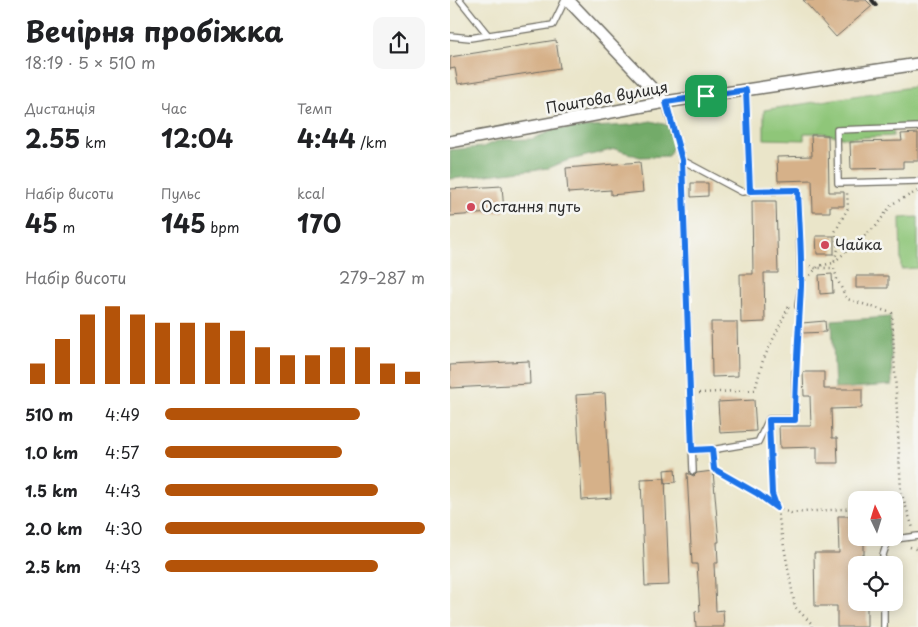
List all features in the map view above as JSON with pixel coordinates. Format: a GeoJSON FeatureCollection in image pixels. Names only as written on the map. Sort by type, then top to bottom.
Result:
{"type":"FeatureCollection","features":[{"type":"Feature","properties":{"kind":"street"},"geometry":{"type":"LineString","coordinates":[[566,0],[666,102]]}},
{"type":"Feature","properties":{"kind":"street","name":"Поштова вулиця"},"geometry":{"type":"LineString","coordinates":[[450,142],[666,102],[918,64]]}},
{"type":"Feature","properties":{"kind":"lane"},"geometry":{"type":"LineString","coordinates":[[460,0],[488,35]]}},
{"type":"Feature","properties":{"kind":"lane"},"geometry":{"type":"LineString","coordinates":[[450,36],[470,38],[553,25],[566,0]]}},
{"type":"Feature","properties":{"kind":"lane"},"geometry":{"type":"LineString","coordinates":[[746,90],[750,191]]}},
{"type":"Feature","properties":{"kind":"lane"},"geometry":{"type":"LineString","coordinates":[[666,102],[682,160],[694,470]]}},
{"type":"Feature","properties":{"kind":"lane"},"geometry":{"type":"LineString","coordinates":[[918,127],[837,130],[838,183],[918,181]]}},
{"type":"Feature","properties":{"kind":"lane"},"geometry":{"type":"LineString","coordinates":[[682,160],[742,192],[798,190],[800,261],[798,306]]}},
{"type":"Feature","properties":{"kind":"lane"},"geometry":{"type":"LineString","coordinates":[[692,450],[758,442],[765,424],[769,420],[795,420],[795,372]]}},
{"type":"Feature","properties":{"kind":"lane"},"geometry":{"type":"LineString","coordinates":[[883,556],[888,540],[917,536]]}},
{"type":"Feature","properties":{"kind":"lane"},"geometry":{"type":"LineString","coordinates":[[884,611],[884,627]]}},
{"type":"Feature","properties":{"kind":"path"},"geometry":{"type":"LineString","coordinates":[[832,263],[876,226],[892,204],[918,191]]}},
{"type":"Feature","properties":{"kind":"path"},"geometry":{"type":"LineString","coordinates":[[800,261],[815,268],[834,268],[837,280],[848,299],[892,313],[902,492],[910,523],[917,536]]}},
{"type":"Feature","properties":{"kind":"path"},"geometry":{"type":"LineString","coordinates":[[795,372],[799,353],[798,306]]}},
{"type":"Feature","properties":{"kind":"path"},"geometry":{"type":"LineString","coordinates":[[769,420],[772,494],[777,508],[795,606],[812,622],[812,627]]}},
{"type":"Feature","properties":{"kind":"path"},"geometry":{"type":"LineString","coordinates":[[712,449],[714,469],[758,494],[777,508],[791,513],[848,509]]}},
{"type":"Feature","properties":{"kind":"green space"},"geometry":{"type":"Polygon","coordinates":[[[918,86],[918,124],[893,126],[893,136],[846,138],[823,133],[804,133],[804,140],[764,139],[764,110],[918,86]]]}},
{"type":"Feature","properties":{"kind":"green space"},"geometry":{"type":"Polygon","coordinates":[[[651,121],[671,126],[673,130],[674,141],[668,156],[640,157],[615,149],[566,161],[549,168],[450,179],[450,150],[483,147],[500,140],[532,139],[556,129],[630,125],[651,121]]]}},
{"type":"Feature","properties":{"kind":"green space"},"geometry":{"type":"Polygon","coordinates":[[[918,217],[918,268],[901,269],[900,218],[918,217]]]}},
{"type":"Feature","properties":{"kind":"green space"},"geometry":{"type":"Polygon","coordinates":[[[890,317],[892,385],[835,389],[832,321],[890,317]]]}},
{"type":"Feature","properties":{"kind":"building"},"geometry":{"type":"Polygon","coordinates":[[[803,0],[866,0],[872,6],[836,37],[803,0]]]}},
{"type":"Feature","properties":{"kind":"building"},"geometry":{"type":"Polygon","coordinates":[[[556,40],[560,68],[458,84],[455,68],[450,69],[450,57],[556,40]]]}},
{"type":"Feature","properties":{"kind":"building"},"geometry":{"type":"Polygon","coordinates":[[[918,133],[918,161],[903,161],[903,168],[851,169],[850,142],[902,141],[901,134],[918,133]]]}},
{"type":"Feature","properties":{"kind":"building"},"geometry":{"type":"Polygon","coordinates":[[[811,135],[828,135],[829,192],[844,192],[844,206],[830,206],[830,212],[813,212],[812,180],[778,181],[777,157],[812,156],[811,135]]]}},
{"type":"Feature","properties":{"kind":"building"},"geometry":{"type":"Polygon","coordinates":[[[640,162],[643,192],[611,195],[611,190],[568,193],[566,168],[640,162]]]}},
{"type":"Feature","properties":{"kind":"building"},"geometry":{"type":"Polygon","coordinates":[[[691,183],[708,183],[708,196],[691,197],[691,183]]]}},
{"type":"Feature","properties":{"kind":"building"},"geometry":{"type":"Polygon","coordinates":[[[502,186],[504,212],[450,216],[450,189],[502,186]]]}},
{"type":"Feature","properties":{"kind":"building"},"geometry":{"type":"Polygon","coordinates":[[[752,201],[776,201],[778,273],[764,273],[765,322],[741,323],[740,274],[753,274],[752,201]]]}},
{"type":"Feature","properties":{"kind":"building","name":"Чайка"},"geometry":{"type":"Polygon","coordinates":[[[816,236],[834,236],[834,254],[817,254],[816,236]]]}},
{"type":"Feature","properties":{"kind":"building"},"geometry":{"type":"Polygon","coordinates":[[[832,274],[833,293],[820,294],[819,275],[832,274]]]}},
{"type":"Feature","properties":{"kind":"building"},"geometry":{"type":"Polygon","coordinates":[[[856,276],[888,276],[888,288],[856,288],[856,276]]]}},
{"type":"Feature","properties":{"kind":"building"},"geometry":{"type":"Polygon","coordinates":[[[825,321],[826,332],[803,333],[802,323],[825,321]]]}},
{"type":"Feature","properties":{"kind":"building"},"geometry":{"type":"Polygon","coordinates":[[[711,322],[737,322],[738,376],[712,377],[711,322]]]}},
{"type":"Feature","properties":{"kind":"building"},"geometry":{"type":"Polygon","coordinates":[[[529,361],[530,384],[450,388],[450,365],[529,361]]]}},
{"type":"Feature","properties":{"kind":"building"},"geometry":{"type":"Polygon","coordinates":[[[803,372],[824,372],[824,389],[862,389],[862,408],[831,409],[832,438],[837,438],[838,463],[817,463],[817,447],[780,448],[779,426],[811,426],[810,396],[804,396],[803,372]]]}},
{"type":"Feature","properties":{"kind":"building"},"geometry":{"type":"Polygon","coordinates":[[[605,393],[611,498],[582,500],[576,395],[605,393]]]}},
{"type":"Feature","properties":{"kind":"building"},"geometry":{"type":"Polygon","coordinates":[[[754,400],[756,431],[720,433],[718,402],[754,400]]]}},
{"type":"Feature","properties":{"kind":"building"},"geometry":{"type":"Polygon","coordinates":[[[675,469],[676,482],[665,483],[664,470],[675,469]]]}},
{"type":"Feature","properties":{"kind":"building"},"geometry":{"type":"Polygon","coordinates":[[[713,471],[719,542],[717,542],[718,563],[714,563],[716,611],[723,610],[724,627],[696,627],[695,611],[700,612],[697,564],[692,564],[687,473],[694,476],[697,473],[713,471]]]}},
{"type":"Feature","properties":{"kind":"building"},"geometry":{"type":"Polygon","coordinates":[[[665,478],[669,585],[645,586],[641,479],[665,478]]]}},
{"type":"Feature","properties":{"kind":"building"},"geometry":{"type":"Polygon","coordinates":[[[838,516],[848,516],[848,546],[864,546],[864,555],[848,556],[848,611],[867,611],[867,627],[837,627],[837,606],[815,606],[814,553],[839,553],[838,516]]]}},
{"type":"Feature","properties":{"kind":"railway"},"geometry":{"type":"LineString","coordinates":[[872,0],[876,5]]}},
{"type":"Feature","properties":{"kind":"place","name":"Остання путь"},"geometry":{"type":"Point","coordinates":[471,207]}},
{"type":"Feature","properties":{"kind":"place","name":"Чайка"},"geometry":{"type":"Point","coordinates":[825,245]}},
{"type":"Feature","properties":{"kind":"route"},"geometry":{"type":"LineString","coordinates":[[746,90],[750,191],[798,190],[801,286],[798,306],[799,353],[795,372],[795,420],[769,420],[772,494],[777,508],[758,494],[714,469],[712,449],[692,450],[682,160],[666,102],[706,96],[746,90]]}}]}
